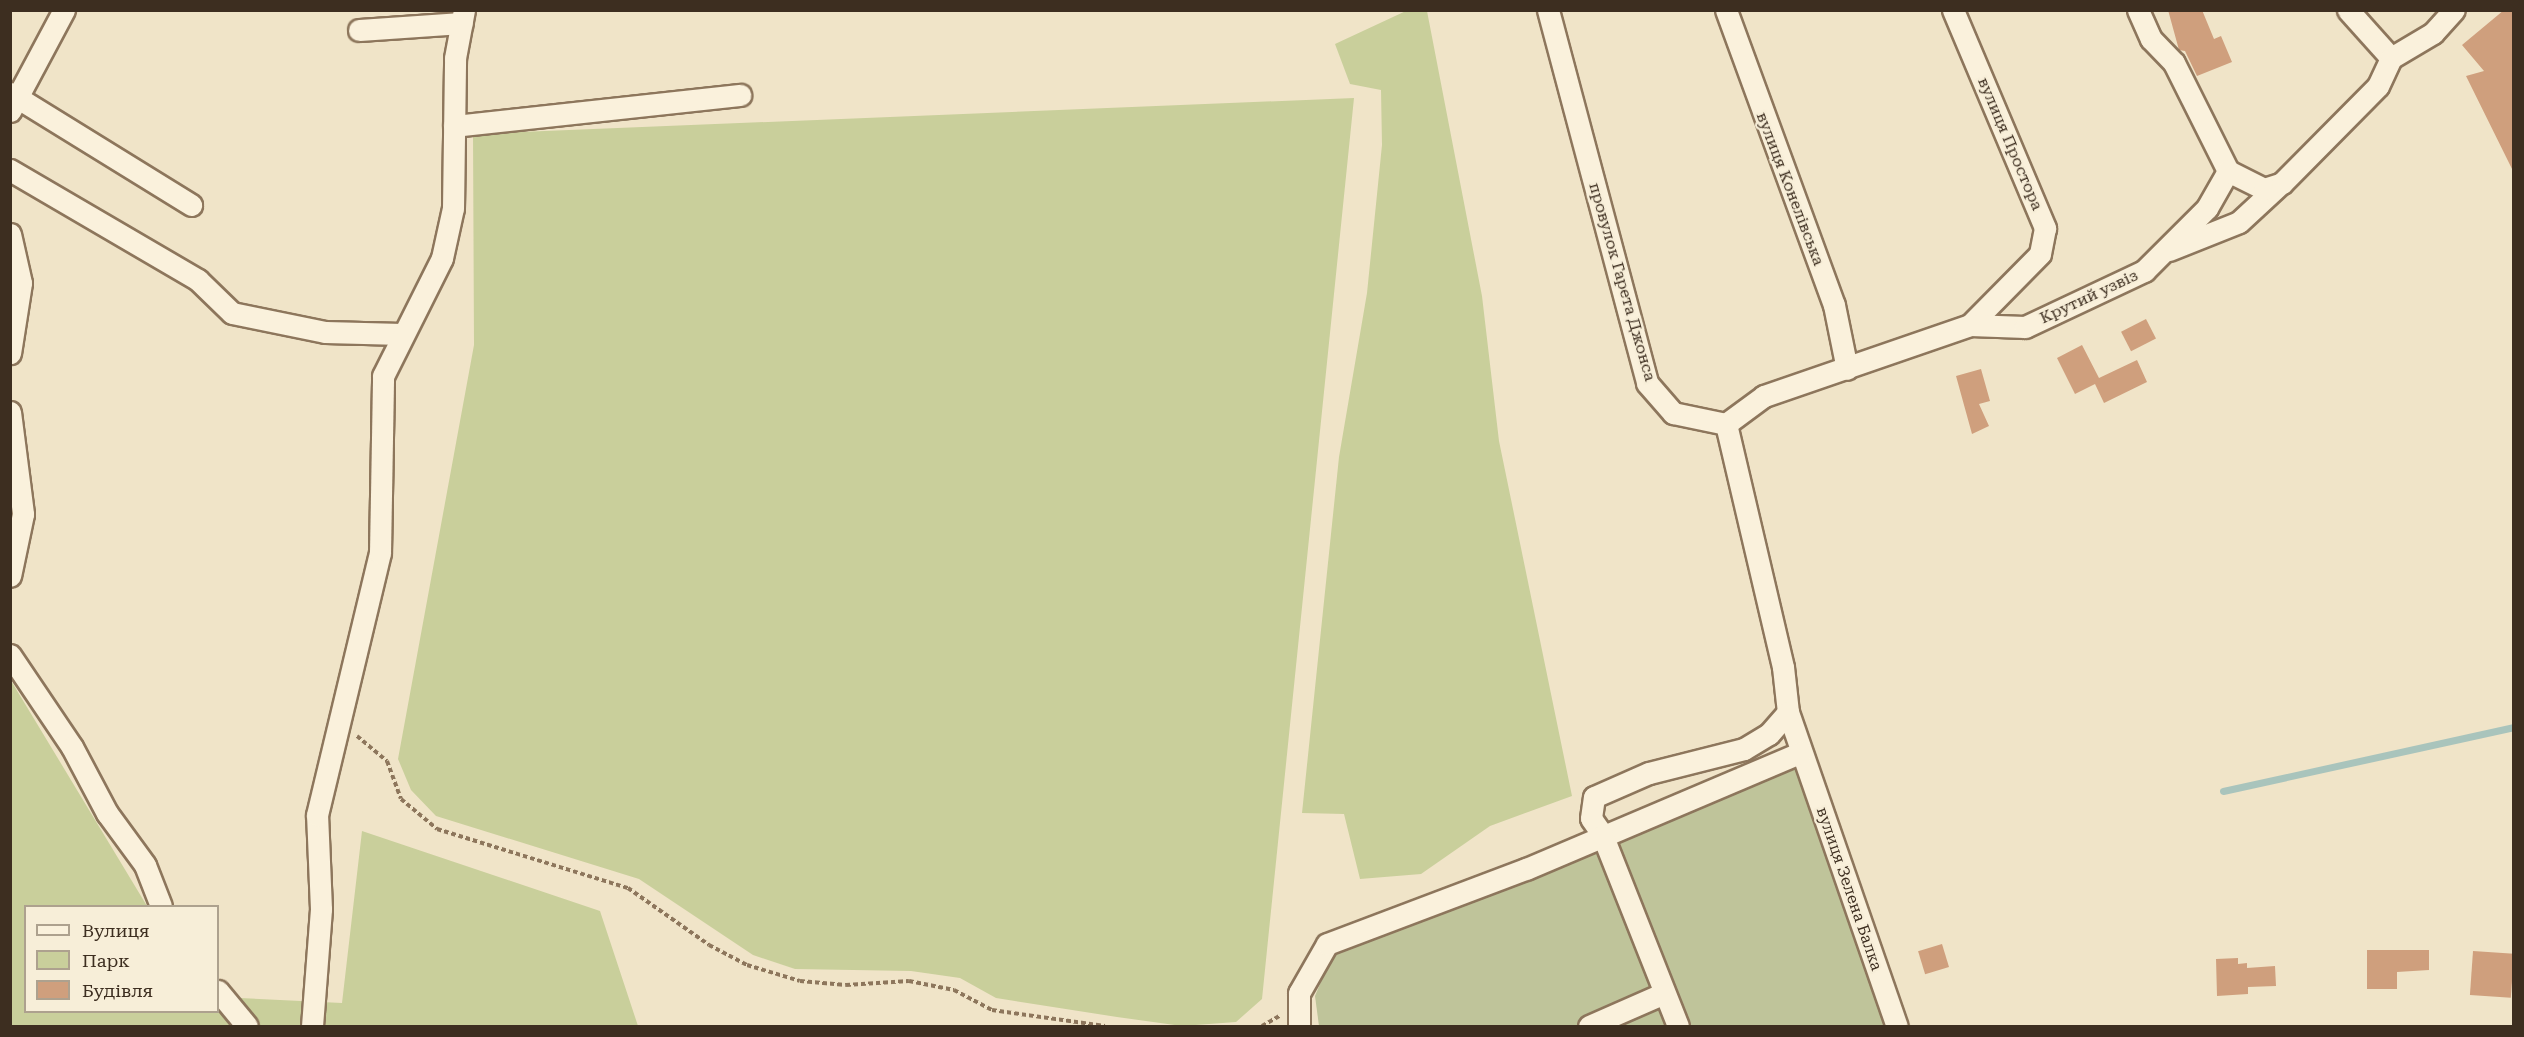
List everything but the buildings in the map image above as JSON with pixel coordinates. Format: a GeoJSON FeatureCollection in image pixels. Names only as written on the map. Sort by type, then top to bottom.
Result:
{"type":"FeatureCollection","features":[{"type":"Feature","properties":{"kind":"street"},"geometry":{"type":"LineString","coordinates":[[64,10],[13,101],[191,205]]}},
{"type":"Feature","properties":{"kind":"street","name":"провулок Гарета Джонса"},"geometry":{"type":"LineString","coordinates":[[1548,10],[1647,383],[1673,413],[1726,424]]}},
{"type":"Feature","properties":{"kind":"street","name":"вулиця Конелівська"},"geometry":{"type":"LineString","coordinates":[[1726,10],[1834,305],[1847,369]]}},
{"type":"Feature","properties":{"kind":"street","name":"вулиця Простора"},"geometry":{"type":"LineString","coordinates":[[1953,10],[2045,228],[2040,254],[1970,325]]}},
{"type":"Feature","properties":{"kind":"street"},"geometry":{"type":"LineString","coordinates":[[2138,10],[2151,39],[2174,63],[2228,171],[2264,189],[2282,183]]}},
{"type":"Feature","properties":{"kind":"street"},"geometry":{"type":"LineString","coordinates":[[2348,10],[2391,58]]}},
{"type":"Feature","properties":{"kind":"street"},"geometry":{"type":"LineString","coordinates":[[2163,252],[2231,226],[2282,183],[2378,86],[2391,58],[2433,33],[2454,10]]}},
{"type":"Feature","properties":{"kind":"street"},"geometry":{"type":"LineString","coordinates":[[312,1026],[321,909],[317,815],[337,718],[380,553],[383,376],[442,258],[453,207],[455,58],[463,17],[359,30]]}},
{"type":"Feature","properties":{"kind":"street"},"geometry":{"type":"LineString","coordinates":[[454,126],[740,95]]}},
{"type":"Feature","properties":{"kind":"street"},"geometry":{"type":"LineString","coordinates":[[10,170],[198,280],[232,313],[325,332],[402,334]]}},
{"type":"Feature","properties":{"kind":"street","name":"Крутий узвіз"},"geometry":{"type":"LineString","coordinates":[[1726,424],[1764,396],[1970,325],[2025,327],[2144,271],[2207,208],[2228,171]]}},
{"type":"Feature","properties":{"kind":"street"},"geometry":{"type":"LineString","coordinates":[[10,234],[21,282],[10,352]]}},
{"type":"Feature","properties":{"kind":"street"},"geometry":{"type":"LineString","coordinates":[[10,412],[23,514],[10,576]]}},
{"type":"Feature","properties":{"kind":"street"},"geometry":{"type":"LineString","coordinates":[[1299,1026],[1299,993],[1327,944],[1526,869],[1602,834],[1801,752],[1788,712],[1783,667],[1726,424]]}},
{"type":"Feature","properties":{"kind":"street"},"geometry":{"type":"LineString","coordinates":[[10,655],[72,747],[106,813],[145,865],[161,905]]}},
{"type":"Feature","properties":{"kind":"street"},"geometry":{"type":"LineString","coordinates":[[1678,1026],[1602,834],[1591,818],[1594,797],[1649,773],[1744,748],[1769,734],[1788,712]]}},
{"type":"Feature","properties":{"kind":"street","name":"вулиця Зелена Балка"},"geometry":{"type":"LineString","coordinates":[[1801,752],[1897,1026]]}},
{"type":"Feature","properties":{"kind":"street"},"geometry":{"type":"LineString","coordinates":[[219,992],[247,1026]]}},
{"type":"Feature","properties":{"kind":"street"},"geometry":{"type":"LineString","coordinates":[[1589,1026],[1664,993]]}},
{"type":"Feature","properties":{"kind":"path"},"geometry":{"type":"LineString","coordinates":[[337,718],[387,761],[401,799],[437,829],[628,888],[709,945],[747,965],[800,981],[846,985],[909,981],[954,990],[992,1010],[1105,1026]]}},
{"type":"Feature","properties":{"kind":"green space"},"geometry":{"type":"Polygon","coordinates":[[[1408,10],[1427,11],[1482,296],[1499,441],[1572,796],[1490,826],[1421,874],[1360,879],[1344,814],[1302,813],[1339,457],[1367,293],[1382,145],[1381,90],[1350,84],[1335,44],[1408,10]]]}},
{"type":"Feature","properties":{"kind":"green space"},"geometry":{"type":"Polygon","coordinates":[[[1354,98],[1262,999],[1236,1022],[1182,1026],[1117,1017],[996,998],[960,978],[911,971],[795,969],[753,955],[639,879],[436,816],[411,790],[398,759],[474,345],[473,134],[1354,98]]]}},
{"type":"Feature","properties":{"kind":"green space"},"geometry":{"type":"Polygon","coordinates":[[[10,679],[146,905],[24,905],[24,1013],[219,1013],[219,997],[342,1003],[362,831],[600,911],[638,1026],[11,1026],[10,679]]]}},
{"type":"Feature","properties":{"kind":"green space"},"geometry":{"type":"Polygon","coordinates":[[[1795,761],[1888,1026],[1319,1026],[1315,996],[1334,950],[1795,761]]]}},
{"type":"Feature","properties":{"kind":"waterway"},"geometry":{"type":"LineString","coordinates":[[2223,791],[2514,727]]}}]}
